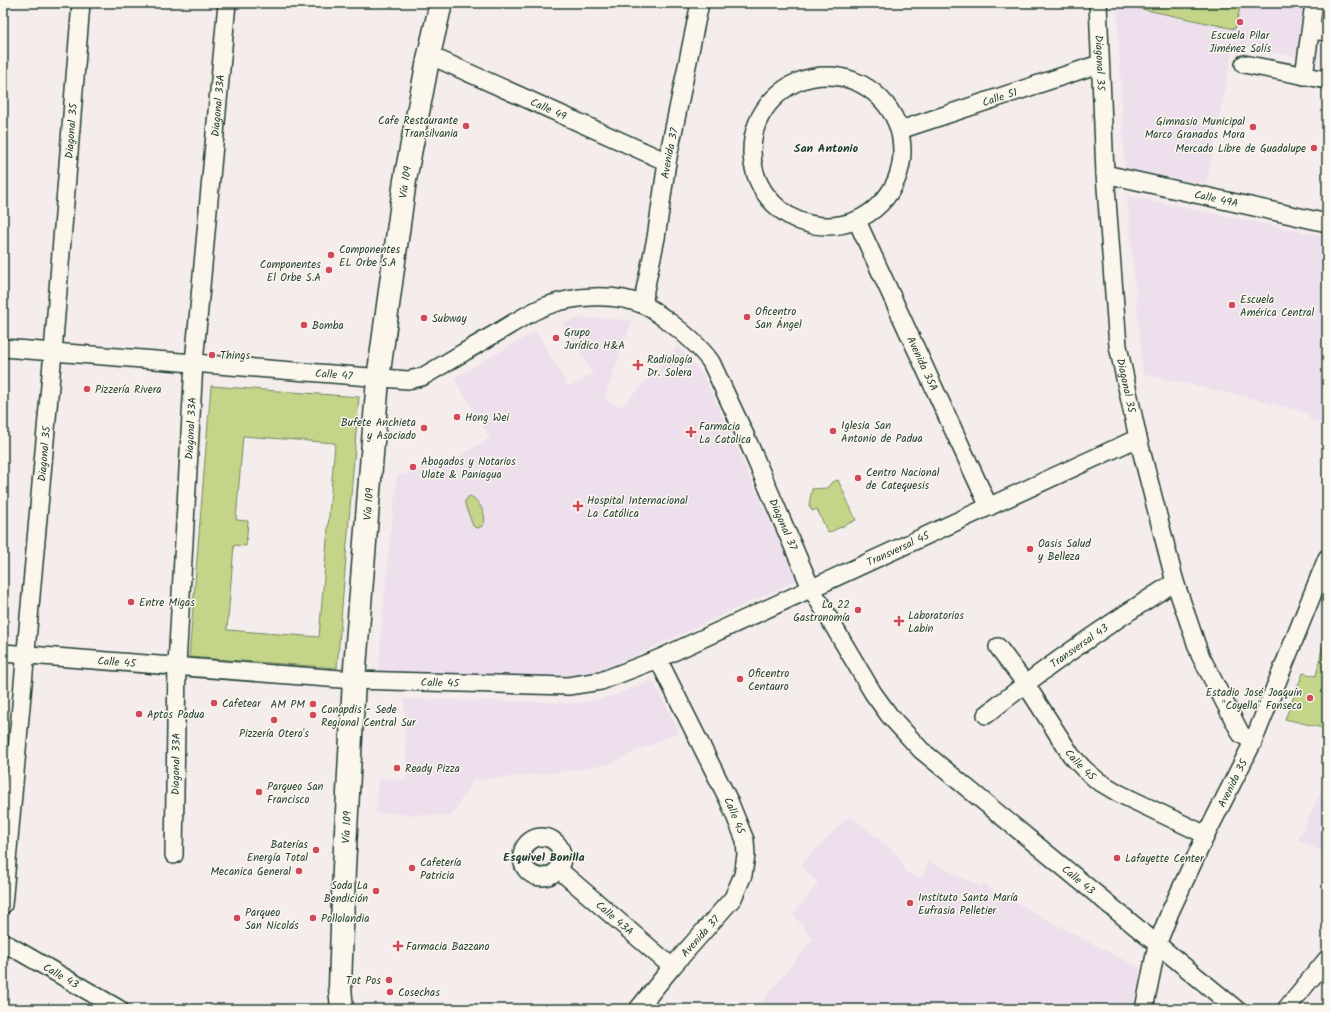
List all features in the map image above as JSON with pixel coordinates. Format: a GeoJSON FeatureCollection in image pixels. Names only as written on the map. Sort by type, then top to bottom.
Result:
{"type":"FeatureCollection","features":[{"type":"Feature","properties":{"kind":"main road","name":"Vía 109"},"geometry":{"type":"LineString","coordinates":[[342,1009],[340,987],[344,868],[354,680],[378,378],[405,180],[429,55],[441,3]]}},
{"type":"Feature","properties":{"kind":"street","name":"Diagonal 35"},"geometry":{"type":"LineString","coordinates":[[3,905],[53,352],[81,3]]}},
{"type":"Feature","properties":{"kind":"street","name":"Diagonal 33A"},"geometry":{"type":"LineString","coordinates":[[174,855],[177,665],[194,363],[227,3]]}},
{"type":"Feature","properties":{"kind":"street","name":"Avenida 37"},"geometry":{"type":"LineString","coordinates":[[644,305],[645,290],[656,238],[667,162],[700,3]]}},
{"type":"Feature","properties":{"kind":"street","name":"Diagonal 35"},"geometry":{"type":"LineString","coordinates":[[1098,3],[1105,174],[1118,346],[1138,438],[1176,582],[1200,655],[1242,734],[1253,742]]}},
{"type":"Feature","properties":{"kind":"street"},"geometry":{"type":"LineString","coordinates":[[1304,76],[1319,31],[1314,3]]}},
{"type":"Feature","properties":{"kind":"street","name":"Calle 49"},"geometry":{"type":"LineString","coordinates":[[429,55],[667,162]]}},
{"type":"Feature","properties":{"kind":"street","name":"Calle 51"},"geometry":{"type":"LineString","coordinates":[[900,130],[1100,64]]}},
{"type":"Feature","properties":{"kind":"street"},"geometry":{"type":"LineString","coordinates":[[1244,64],[1327,80]]}},
{"type":"Feature","properties":{"kind":"street"},"geometry":{"type":"LineString","coordinates":[[830,75],[854,80],[875,92],[891,111],[900,130],[902,155],[898,175],[889,194],[875,210],[857,221],[833,227],[809,225],[786,216],[768,199],[755,178],[751,154],[754,129],[765,107],[783,90],[805,79],[830,75]]}},
{"type":"Feature","properties":{"kind":"street","name":"Calle 49A"},"geometry":{"type":"LineString","coordinates":[[1105,174],[1327,223]]}},
{"type":"Feature","properties":{"kind":"street","name":"Avenida 35A"},"geometry":{"type":"LineString","coordinates":[[857,221],[989,507]]}},
{"type":"Feature","properties":{"kind":"street","name":"Calle 47"},"geometry":{"type":"LineString","coordinates":[[3,348],[408,380],[422,377],[524,317],[546,306],[579,297],[593,296],[608,297],[644,305]]}},
{"type":"Feature","properties":{"kind":"street","name":"Diagonal 37"},"geometry":{"type":"LineString","coordinates":[[644,305],[655,311],[683,332],[711,362],[746,437],[811,588],[873,693],[921,750]]}},
{"type":"Feature","properties":{"kind":"street","name":"Transversal 45"},"geometry":{"type":"LineString","coordinates":[[658,659],[1138,438]]}},
{"type":"Feature","properties":{"kind":"street","name":"Avenida 35"},"geometry":{"type":"LineString","coordinates":[[1144,1009],[1157,945],[1170,912],[1206,835],[1253,742],[1327,558]]}},
{"type":"Feature","properties":{"kind":"street","name":"Transversal 43"},"geometry":{"type":"LineString","coordinates":[[986,715],[1026,683],[1121,616],[1176,582]]}},
{"type":"Feature","properties":{"kind":"street","name":"Calle 45"},"geometry":{"type":"LineString","coordinates":[[998,647],[1026,683],[1071,755],[1084,769],[1098,781],[1120,794],[1206,835]]}},
{"type":"Feature","properties":{"kind":"street","name":"Calle 45"},"geometry":{"type":"LineString","coordinates":[[3,653],[177,665],[354,680],[568,686],[601,681],[658,659],[729,801],[745,840],[746,855]]}},
{"type":"Feature","properties":{"kind":"street","name":"Calle 43"},"geometry":{"type":"LineString","coordinates":[[921,750],[1236,1009]]}},
{"type":"Feature","properties":{"kind":"street","name":"Avenida 37"},"geometry":{"type":"LineString","coordinates":[[638,1009],[672,967],[733,898],[744,875],[746,855]]}},
{"type":"Feature","properties":{"kind":"street","name":"Calle 43A"},"geometry":{"type":"LineString","coordinates":[[558,869],[672,967]]}},
{"type":"Feature","properties":{"kind":"street","name":"Calle 43"},"geometry":{"type":"LineString","coordinates":[[3,942],[119,1009]]}},
{"type":"Feature","properties":{"kind":"street"},"geometry":{"type":"LineString","coordinates":[[1286,1009],[1327,959]]}},
{"type":"Feature","properties":{"kind":"shaded area"},"geometry":{"type":"Polygon","coordinates":[[[1117,3],[1307,3],[1298,57],[1234,45],[1206,184],[1125,170],[1117,3]]]}},
{"type":"Feature","properties":{"kind":"shaded area","name":"Escuela América Central"},"geometry":{"type":"Polygon","coordinates":[[[1127,196],[1327,237],[1327,425],[1309,419],[1310,414],[1259,400],[1143,374],[1127,196]]]}},
{"type":"Feature","properties":{"kind":"shaded area","name":"Hospital Internacional La Católica"},"geometry":{"type":"Polygon","coordinates":[[[583,318],[606,318],[632,321],[604,399],[622,407],[678,346],[700,371],[797,580],[628,659],[597,671],[570,676],[378,672],[397,476],[457,458],[490,438],[454,378],[536,331],[568,387],[593,374],[562,322],[583,318]]]}},
{"type":"Feature","properties":{"kind":"shaded area"},"geometry":{"type":"Polygon","coordinates":[[[653,680],[679,732],[609,764],[552,773],[473,781],[451,816],[376,813],[378,778],[407,780],[404,699],[578,703],[613,696],[653,680]]]}},
{"type":"Feature","properties":{"kind":"shaded area"},"geometry":{"type":"Polygon","coordinates":[[[1327,778],[1327,854],[1298,840],[1327,778]]]}},
{"type":"Feature","properties":{"kind":"shaded area","name":"Instituto Santa María Eufrasia Pelletier"},"geometry":{"type":"Polygon","coordinates":[[[850,815],[899,856],[905,872],[922,878],[929,861],[981,887],[984,883],[995,893],[998,890],[1034,913],[1141,969],[1132,1009],[756,1009],[813,939],[793,914],[818,883],[800,865],[850,815]]]}},
{"type":"Feature","properties":{"kind":"green space"},"geometry":{"type":"Polygon","coordinates":[[[1129,3],[1241,3],[1235,29],[1128,6],[1129,3]]]}},
{"type":"Feature","properties":{"kind":"green space"},"geometry":{"type":"Polygon","coordinates":[[[211,386],[359,397],[337,668],[189,657],[211,386]],[[243,436],[236,520],[248,521],[246,546],[234,545],[227,630],[319,637],[335,443],[243,436]]]}},
{"type":"Feature","properties":{"kind":"green space"},"geometry":{"type":"Polygon","coordinates":[[[838,480],[856,520],[828,533],[817,509],[812,511],[809,505],[812,489],[827,488],[832,482],[838,480]]]}},
{"type":"Feature","properties":{"kind":"green space"},"geometry":{"type":"Polygon","coordinates":[[[469,496],[477,501],[485,517],[482,526],[477,528],[473,526],[465,504],[465,501],[469,496]]]}},
{"type":"Feature","properties":{"kind":"green space","name":"Estadio José Joaquín \"Coyella\" Fonseca"},"geometry":{"type":"Polygon","coordinates":[[[1327,626],[1327,729],[1285,719],[1303,673],[1316,676],[1327,626]]]}},
{"type":"Feature","properties":{"kind":"place","name":"Escuela Pilar Jiménez Solís"},"geometry":{"type":"Point","coordinates":[1240,22]}},
{"type":"Feature","properties":{"kind":"place","name":"Cafe Restaurante Transilvania"},"geometry":{"type":"Point","coordinates":[466,126]}},
{"type":"Feature","properties":{"kind":"place","name":"Gimnasio Municipal Marco Granados Mora"},"geometry":{"type":"Point","coordinates":[1253,127]}},
{"type":"Feature","properties":{"kind":"place","name":"Mercado Libre de Guadalupe"},"geometry":{"type":"Point","coordinates":[1314,148]}},
{"type":"Feature","properties":{"kind":"place","name":"Componentes EL Orbe S.A"},"geometry":{"type":"Point","coordinates":[331,255]}},
{"type":"Feature","properties":{"kind":"place","name":"Componentes El Orbe S.A"},"geometry":{"type":"Point","coordinates":[329,270]}},
{"type":"Feature","properties":{"kind":"place","name":"Escuela América Central"},"geometry":{"type":"Point","coordinates":[1232,305]}},
{"type":"Feature","properties":{"kind":"place","name":"Oficentro San Ángel"},"geometry":{"type":"Point","coordinates":[747,317]}},
{"type":"Feature","properties":{"kind":"place","name":"Subway"},"geometry":{"type":"Point","coordinates":[424,318]}},
{"type":"Feature","properties":{"kind":"place","name":"Bomba"},"geometry":{"type":"Point","coordinates":[304,325]}},
{"type":"Feature","properties":{"kind":"place","name":"Grupo Jurídico H&A"},"geometry":{"type":"Point","coordinates":[556,338]}},
{"type":"Feature","properties":{"kind":"place","name":"Things"},"geometry":{"type":"Point","coordinates":[212,355]}},
{"type":"Feature","properties":{"kind":"place","name":"Radiología Dr. Solera"},"geometry":{"type":"Point","coordinates":[638,365]}},
{"type":"Feature","properties":{"kind":"place","name":"Pizzería Rivera"},"geometry":{"type":"Point","coordinates":[87,389]}},
{"type":"Feature","properties":{"kind":"place","name":"Hong Wei"},"geometry":{"type":"Point","coordinates":[457,417]}},
{"type":"Feature","properties":{"kind":"place","name":"Bufete Anchieta y Asociado"},"geometry":{"type":"Point","coordinates":[424,428]}},
{"type":"Feature","properties":{"kind":"place","name":"Iglesia San Antonio de Padua"},"geometry":{"type":"Point","coordinates":[833,431]}},
{"type":"Feature","properties":{"kind":"place","name":"Farmacia La Catolica"},"geometry":{"type":"Point","coordinates":[691,432]}},
{"type":"Feature","properties":{"kind":"place","name":"Abogados y Notarios Ulate & Paniagua"},"geometry":{"type":"Point","coordinates":[413,467]}},
{"type":"Feature","properties":{"kind":"place","name":"Centro Nacional de Catequesis"},"geometry":{"type":"Point","coordinates":[858,478]}},
{"type":"Feature","properties":{"kind":"place","name":"Hospital Internacional La Católica"},"geometry":{"type":"Point","coordinates":[578,506]}},
{"type":"Feature","properties":{"kind":"place","name":"Oasis Salud y Belleza"},"geometry":{"type":"Point","coordinates":[1030,549]}},
{"type":"Feature","properties":{"kind":"place","name":"Entre Migas"},"geometry":{"type":"Point","coordinates":[131,602]}},
{"type":"Feature","properties":{"kind":"place","name":"La 22 Gastronomía"},"geometry":{"type":"Point","coordinates":[858,610]}},
{"type":"Feature","properties":{"kind":"place","name":"Laboratorios Labin"},"geometry":{"type":"Point","coordinates":[899,621]}},
{"type":"Feature","properties":{"kind":"place","name":"Oficentro Centauro"},"geometry":{"type":"Point","coordinates":[740,679]}},
{"type":"Feature","properties":{"kind":"place","name":"Estadio José Joaquín \"Coyella\" Fonseca"},"geometry":{"type":"Point","coordinates":[1310,698]}},
{"type":"Feature","properties":{"kind":"place","name":"Cafetear"},"geometry":{"type":"Point","coordinates":[214,703]}},
{"type":"Feature","properties":{"kind":"place","name":"AM PM"},"geometry":{"type":"Point","coordinates":[313,704]}},
{"type":"Feature","properties":{"kind":"place","name":"Aptos Padua"},"geometry":{"type":"Point","coordinates":[139,714]}},
{"type":"Feature","properties":{"kind":"place","name":"Conapdis - Sede Regional Central Sur"},"geometry":{"type":"Point","coordinates":[313,715]}},
{"type":"Feature","properties":{"kind":"place","name":"Pizzería Otero's"},"geometry":{"type":"Point","coordinates":[274,720]}},
{"type":"Feature","properties":{"kind":"place","name":"Ready Pizza"},"geometry":{"type":"Point","coordinates":[397,768]}},
{"type":"Feature","properties":{"kind":"place","name":"Parqueo San Francisco"},"geometry":{"type":"Point","coordinates":[259,792]}},
{"type":"Feature","properties":{"kind":"place","name":"Baterías Energía Total"},"geometry":{"type":"Point","coordinates":[316,850]}},
{"type":"Feature","properties":{"kind":"place","name":"Lafayette Center"},"geometry":{"type":"Point","coordinates":[1117,858]}},
{"type":"Feature","properties":{"kind":"place","name":"Cafetería Patricia"},"geometry":{"type":"Point","coordinates":[412,868]}},
{"type":"Feature","properties":{"kind":"place","name":"Mecanica General"},"geometry":{"type":"Point","coordinates":[299,871]}},
{"type":"Feature","properties":{"kind":"place","name":"Soda La Bendición"},"geometry":{"type":"Point","coordinates":[376,891]}},
{"type":"Feature","properties":{"kind":"place","name":"Instituto Santa María Eufrasia Pelletier"},"geometry":{"type":"Point","coordinates":[910,903]}},
{"type":"Feature","properties":{"kind":"place","name":"Parqueo San Nicolás"},"geometry":{"type":"Point","coordinates":[237,918]}},
{"type":"Feature","properties":{"kind":"place","name":"Pollolandia"},"geometry":{"type":"Point","coordinates":[313,918]}},
{"type":"Feature","properties":{"kind":"place","name":"Farmacia Bazzano"},"geometry":{"type":"Point","coordinates":[398,946]}},
{"type":"Feature","properties":{"kind":"place","name":"Tot Pos"},"geometry":{"type":"Point","coordinates":[389,980]}},
{"type":"Feature","properties":{"kind":"place","name":"Cosechas"},"geometry":{"type":"Point","coordinates":[390,992]}},
{"type":"Feature","properties":{"kind":"district","name":"San Antonio"},"geometry":{"type":"Point","coordinates":[826,148]}},
{"type":"Feature","properties":{"kind":"district","name":"Esquivel Bonilla"},"geometry":{"type":"Point","coordinates":[544,857]}}]}
